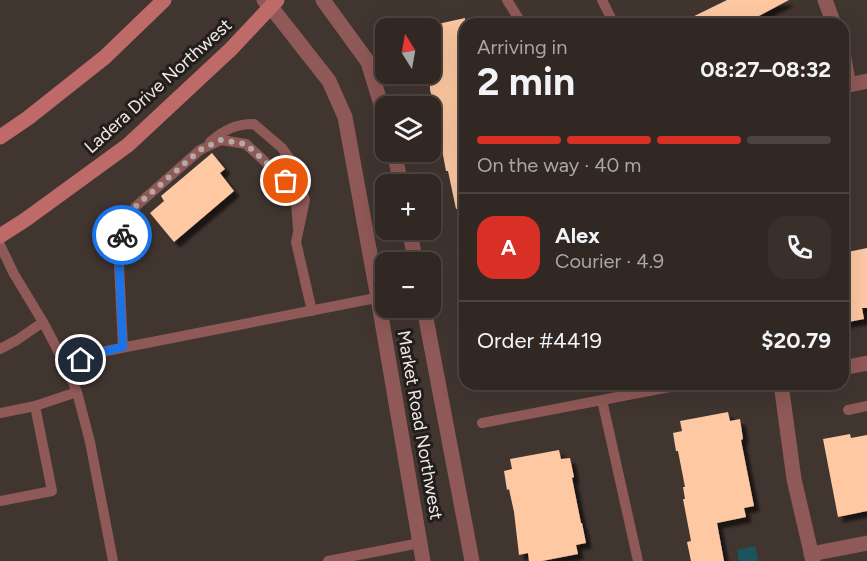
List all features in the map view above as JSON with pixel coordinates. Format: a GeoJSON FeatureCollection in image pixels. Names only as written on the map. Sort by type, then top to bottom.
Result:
{"type":"FeatureCollection","features":[{"type":"Feature","properties":{"kind":"main road"},"geometry":{"type":"LineString","coordinates":[[0,137],[28,118],[105,57],[164,0]]}},
{"type":"Feature","properties":{"kind":"main road","name":"Ladera Drive Northwest"},"geometry":{"type":"LineString","coordinates":[[0,236],[128,145],[231,50],[271,2]]}},
{"type":"Feature","properties":{"kind":"street"},"geometry":{"type":"LineString","coordinates":[[323,0],[368,62],[378,96]]}},
{"type":"Feature","properties":{"kind":"street"},"geometry":{"type":"LineString","coordinates":[[825,0],[832,18]]}},
{"type":"Feature","properties":{"kind":"street","name":"Market Road Northwest"},"geometry":{"type":"LineString","coordinates":[[271,2],[329,81],[345,117],[375,263]]}},
{"type":"Feature","properties":{"kind":"street"},"geometry":{"type":"LineString","coordinates":[[849,85],[867,81]]}},
{"type":"Feature","properties":{"kind":"street","name":"Market Road Northwest"},"geometry":{"type":"LineString","coordinates":[[385,318],[423,561]]}},
{"type":"Feature","properties":{"kind":"street","name":"Market Road Northwest"},"geometry":{"type":"LineString","coordinates":[[426,318],[472,561]]}},
{"type":"Feature","properties":{"kind":"street"},"geometry":{"type":"LineString","coordinates":[[849,367],[867,363]]}},
{"type":"Feature","properties":{"kind":"street"},"geometry":{"type":"LineString","coordinates":[[783,390],[794,479],[812,557],[867,543]]}},
{"type":"Feature","properties":{"kind":"lane"},"geometry":{"type":"LineString","coordinates":[[507,0],[518,18]]}},
{"type":"Feature","properties":{"kind":"lane"},"geometry":{"type":"LineString","coordinates":[[602,0],[611,18]]}},
{"type":"Feature","properties":{"kind":"lane"},"geometry":{"type":"LineString","coordinates":[[123,347],[118,244],[135,207],[222,131],[241,124],[254,124],[282,148],[294,165],[305,200],[296,242],[312,311]]}},
{"type":"Feature","properties":{"kind":"lane"},"geometry":{"type":"LineString","coordinates":[[200,150],[221,140],[246,144],[286,181],[296,202],[298,229]]}},
{"type":"Feature","properties":{"kind":"lane"},"geometry":{"type":"LineString","coordinates":[[0,245],[14,274],[43,322],[77,392],[90,442],[113,561]]}},
{"type":"Feature","properties":{"kind":"lane"},"geometry":{"type":"LineString","coordinates":[[66,366],[123,347],[375,298]]}},
{"type":"Feature","properties":{"kind":"lane"},"geometry":{"type":"LineString","coordinates":[[0,349],[43,322]]}},
{"type":"Feature","properties":{"kind":"lane"},"geometry":{"type":"LineString","coordinates":[[482,423],[654,390]]}},
{"type":"Feature","properties":{"kind":"lane"},"geometry":{"type":"LineString","coordinates":[[0,413],[35,406],[77,392]]}},
{"type":"Feature","properties":{"kind":"lane"},"geometry":{"type":"LineString","coordinates":[[602,400],[638,561]]}},
{"type":"Feature","properties":{"kind":"lane"},"geometry":{"type":"LineString","coordinates":[[0,501],[52,491],[35,406]]}},
{"type":"Feature","properties":{"kind":"lane"},"geometry":{"type":"LineString","coordinates":[[848,410],[867,406]]}},
{"type":"Feature","properties":{"kind":"lane"},"geometry":{"type":"LineString","coordinates":[[327,561],[420,543]]}},
{"type":"Feature","properties":{"kind":"water"},"geometry":{"type":"Polygon","coordinates":[[[755,546],[758,561],[739,561],[737,550],[755,546]]]}},
{"type":"Feature","properties":{"kind":"building"},"geometry":{"type":"Polygon","coordinates":[[[727,0],[789,0],[755,18],[690,18],[727,0]]]}},
{"type":"Feature","properties":{"kind":"building"},"geometry":{"type":"Polygon","coordinates":[[[459,19],[459,209],[456,209],[441,144],[441,96],[432,96],[430,84],[441,84],[441,23],[459,19]]]}},
{"type":"Feature","properties":{"kind":"building"},"geometry":{"type":"Polygon","coordinates":[[[212,153],[225,169],[220,173],[234,191],[174,242],[150,213],[164,201],[161,196],[212,153]]]}},
{"type":"Feature","properties":{"kind":"building"},"geometry":{"type":"Polygon","coordinates":[[[867,248],[867,308],[862,308],[864,319],[849,322],[849,252],[867,248]]]}},
{"type":"Feature","properties":{"kind":"building"},"geometry":{"type":"Polygon","coordinates":[[[728,412],[730,421],[740,419],[743,439],[741,440],[754,506],[744,508],[746,517],[717,523],[724,561],[691,561],[687,542],[691,541],[683,499],[685,499],[683,487],[685,487],[673,433],[682,431],[680,421],[728,412]]]}},
{"type":"Feature","properties":{"kind":"building"},"geometry":{"type":"Polygon","coordinates":[[[850,434],[851,438],[867,435],[867,511],[838,517],[823,439],[850,434]]]}},
{"type":"Feature","properties":{"kind":"building"},"geometry":{"type":"Polygon","coordinates":[[[559,450],[561,459],[570,458],[586,543],[576,545],[578,554],[542,561],[529,561],[528,553],[519,555],[514,512],[504,471],[512,469],[510,459],[559,450]]]}},
{"type":"Feature","properties":{"kind":"way so far"},"geometry":{"type":"LineString","coordinates":[[122,235],[135,207],[200,150],[221,140],[246,144],[286,181]]}},
{"type":"Feature","properties":{"kind":"route"},"geometry":{"type":"LineString","coordinates":[[81,360],[123,347],[118,244],[122,235]]}}]}
